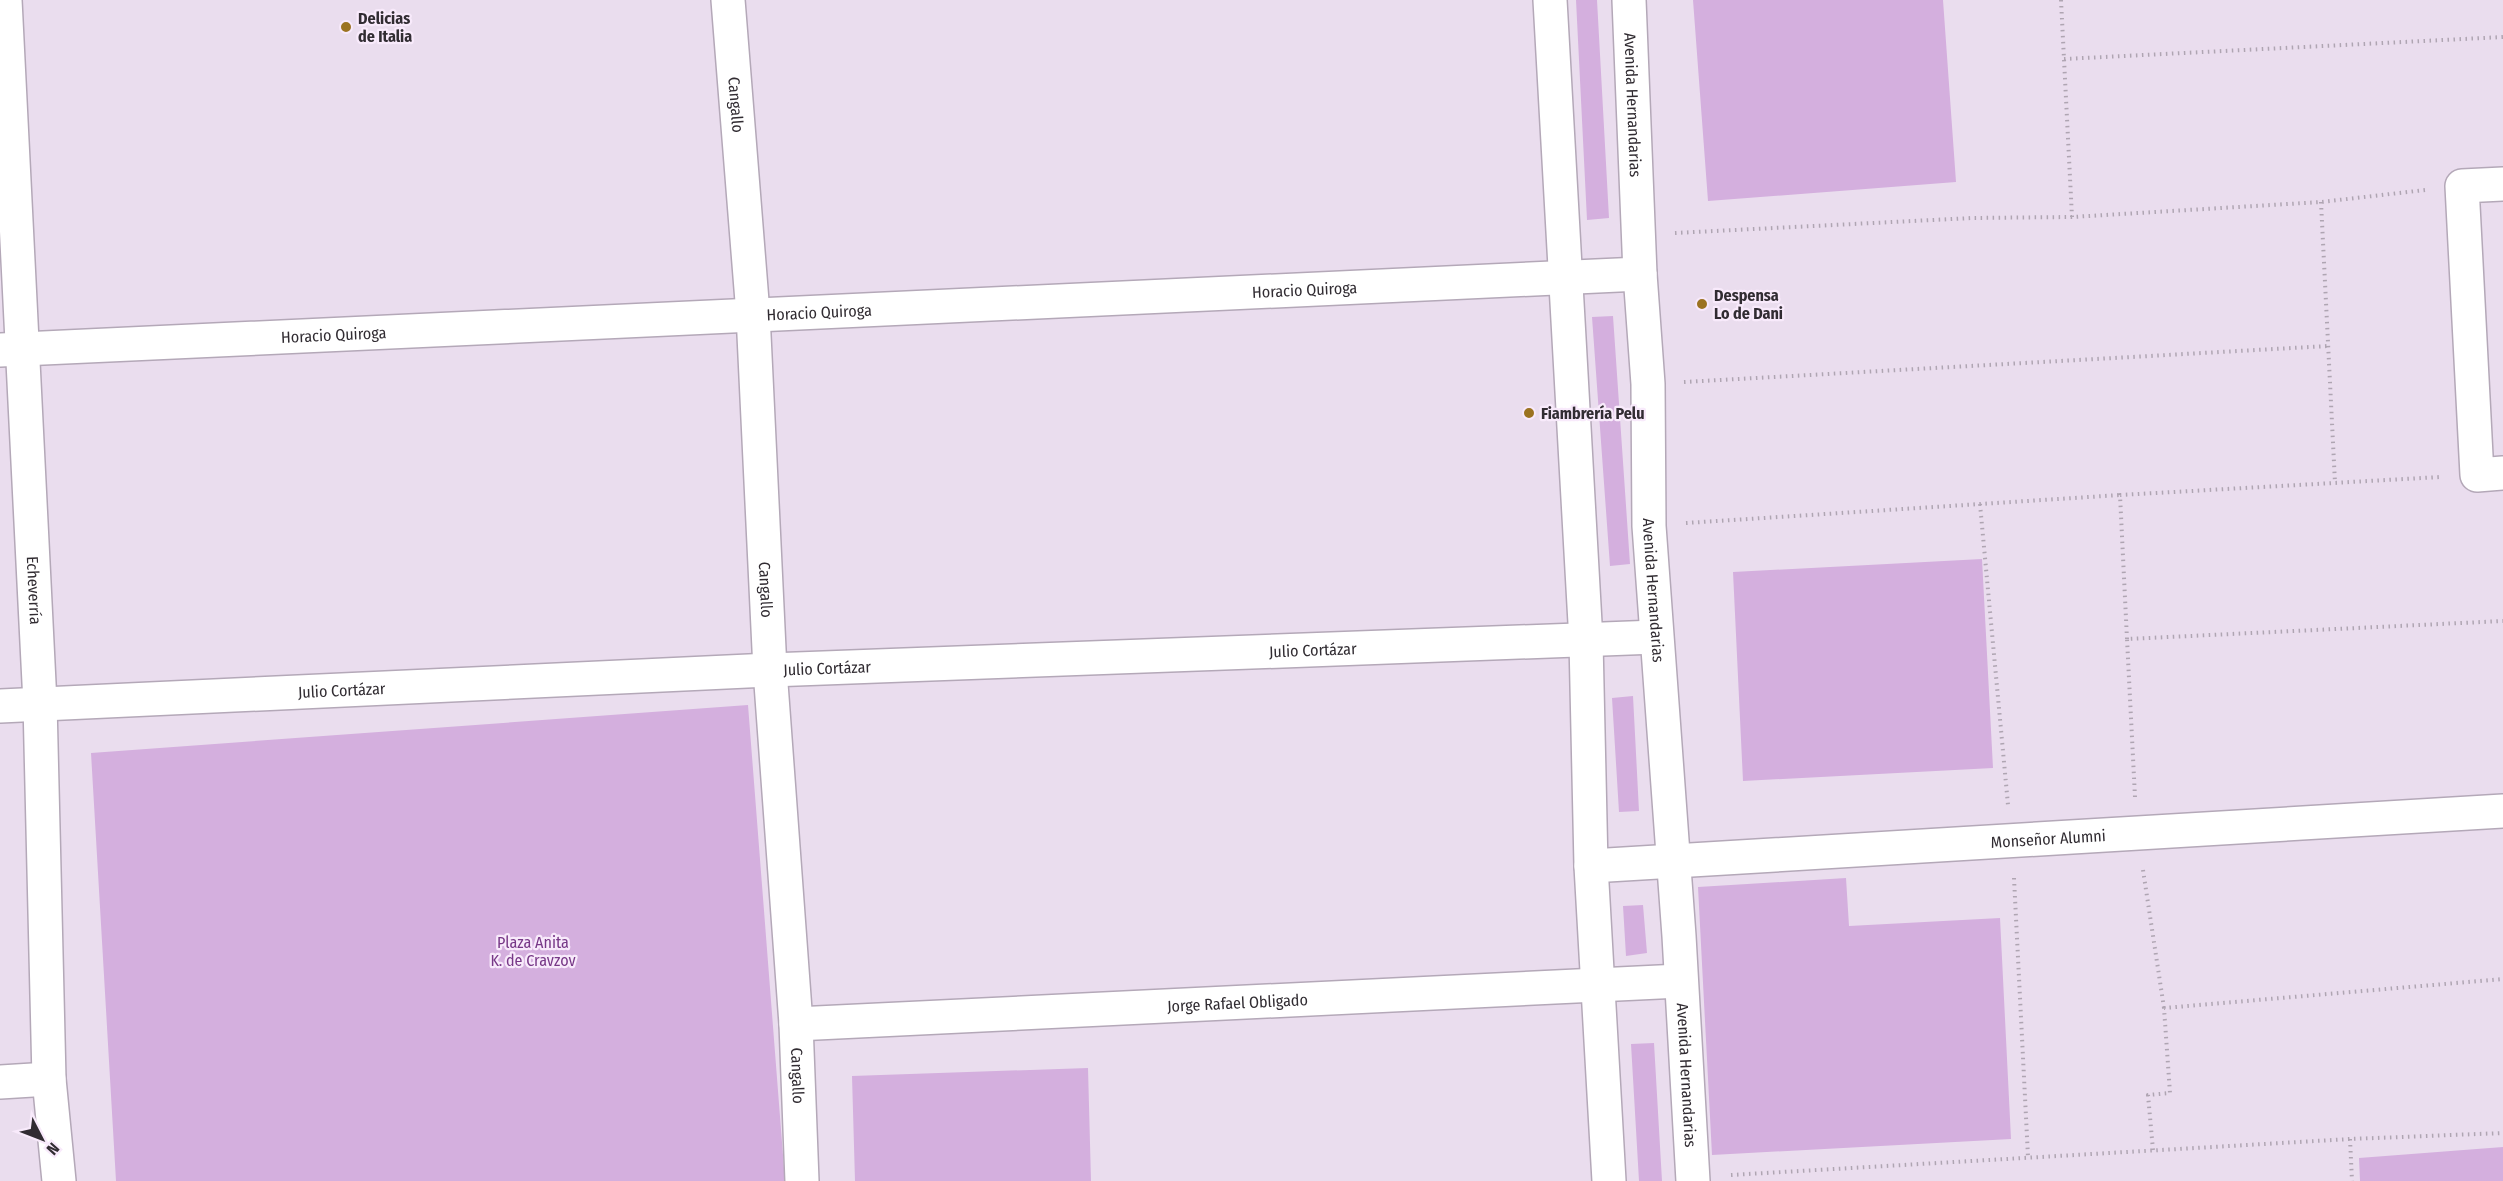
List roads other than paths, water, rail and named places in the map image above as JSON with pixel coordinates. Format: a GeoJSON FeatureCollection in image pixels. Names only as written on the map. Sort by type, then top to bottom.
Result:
{"type":"FeatureCollection","features":[{"type":"Feature","properties":{"kind":"street","name":"Echeverría"},"geometry":{"type":"LineString","coordinates":[[5,0],[11,349],[40,703],[49,1079],[59,1181]]}},
{"type":"Feature","properties":{"kind":"street","name":"Cangallo"},"geometry":{"type":"LineString","coordinates":[[728,0],[753,314],[770,670],[796,1024],[802,1181]]}},
{"type":"Feature","properties":{"kind":"street"},"geometry":{"type":"LineString","coordinates":[[1550,0],[1586,641],[1591,866],[1609,1181]]}},
{"type":"Feature","properties":{"kind":"street","name":"Avenida Hernandarias"},"geometry":{"type":"LineString","coordinates":[[1629,0],[1648,384],[1649,526],[1693,1179]]}},
{"type":"Feature","properties":{"kind":"street"},"geometry":{"type":"LineString","coordinates":[[2490,474],[2462,186],[2503,184]]}},
{"type":"Feature","properties":{"kind":"street","name":"Horacio Quiroga"},"geometry":{"type":"LineString","coordinates":[[11,349],[1641,274]]}},
{"type":"Feature","properties":{"kind":"street","name":"Julio Cortázar"},"geometry":{"type":"LineString","coordinates":[[0,706],[770,670],[1656,637]]}},
{"type":"Feature","properties":{"kind":"street","name":"Monseñor Alumni"},"geometry":{"type":"LineString","coordinates":[[1591,866],[2503,811]]}},
{"type":"Feature","properties":{"kind":"street","name":"Jorge Rafael Obligado"},"geometry":{"type":"LineString","coordinates":[[796,1024],[1680,981]]}},
{"type":"Feature","properties":{"kind":"street"},"geometry":{"type":"LineString","coordinates":[[0,1082],[49,1079]]}},
{"type":"Feature","properties":{"kind":"place","name":"Delicias de Italia"},"geometry":{"type":"Point","coordinates":[346,27]}},
{"type":"Feature","properties":{"kind":"place","name":"Despensa Lo de Dani"},"geometry":{"type":"Point","coordinates":[1702,304]}},
{"type":"Feature","properties":{"kind":"place","name":"Fiambrería Pelu"},"geometry":{"type":"Point","coordinates":[1529,413]}},
{"type":"Feature","properties":{"kind":"park label","name":"Plaza Anita K. de Cravzov"},"geometry":{"type":"Point","coordinates":[533,951]}}]}
